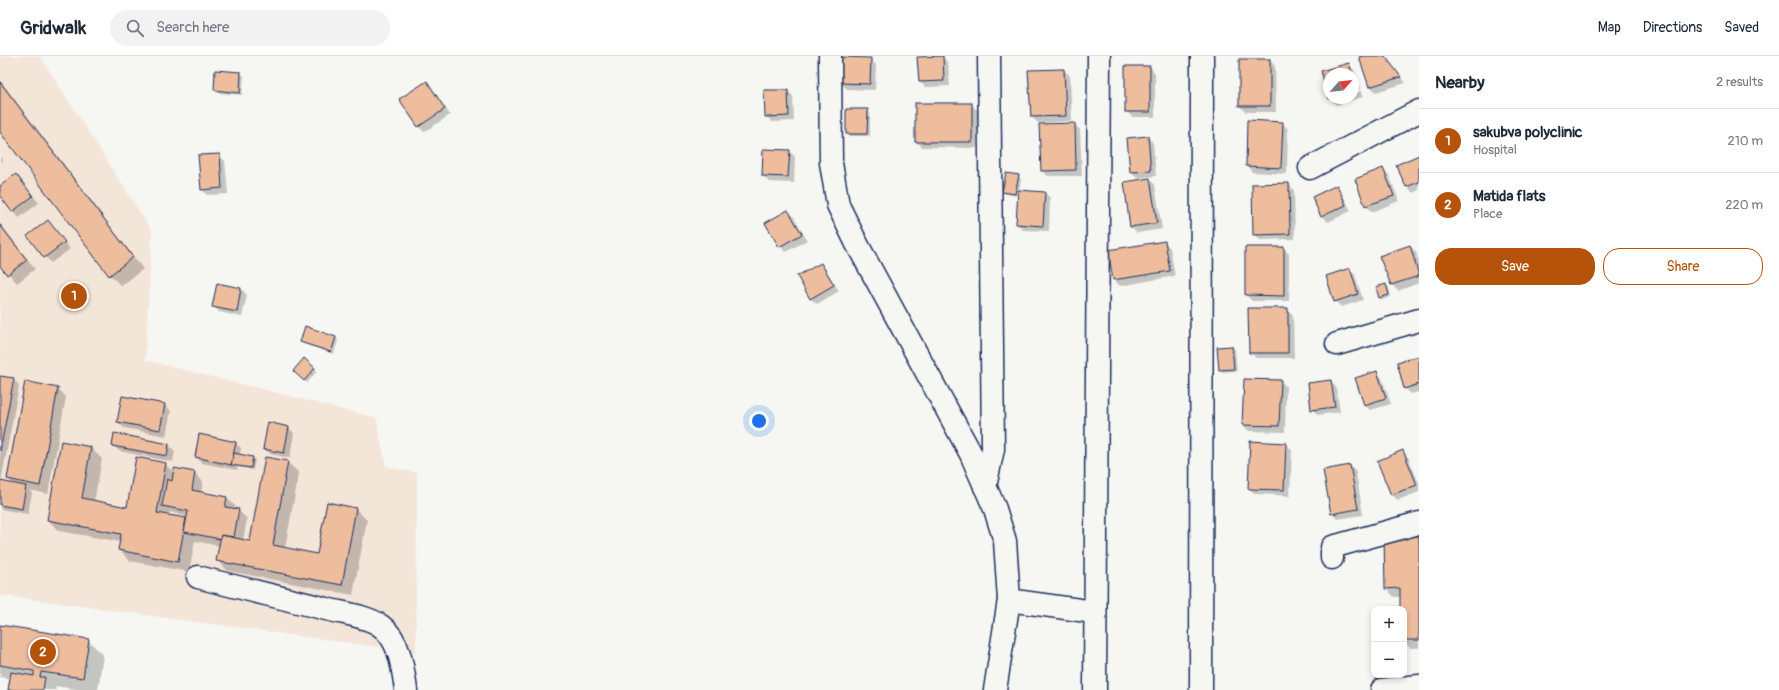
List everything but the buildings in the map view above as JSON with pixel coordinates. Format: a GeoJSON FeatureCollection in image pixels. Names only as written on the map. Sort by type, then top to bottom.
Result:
{"type":"FeatureCollection","features":[{"type":"Feature","properties":{"kind":"street"},"geometry":{"type":"LineString","coordinates":[[830,56],[831,163],[838,205],[857,244],[971,454],[995,508],[1005,541],[1009,600],[995,690]]}},
{"type":"Feature","properties":{"kind":"street"},"geometry":{"type":"LineString","coordinates":[[985,487],[993,449],[989,56]]}},
{"type":"Feature","properties":{"kind":"street"},"geometry":{"type":"LineString","coordinates":[[1095,690],[1094,612],[1099,56]]}},
{"type":"Feature","properties":{"kind":"street"},"geometry":{"type":"LineString","coordinates":[[1201,690],[1202,56]]}},
{"type":"Feature","properties":{"kind":"street"},"geometry":{"type":"LineString","coordinates":[[1310,168],[1419,111]]}},
{"type":"Feature","properties":{"kind":"street"},"geometry":{"type":"LineString","coordinates":[[1337,344],[1419,320]]}},
{"type":"Feature","properties":{"kind":"street"},"geometry":{"type":"LineString","coordinates":[[1332,558],[1332,547],[1419,523]]}},
{"type":"Feature","properties":{"kind":"street"},"geometry":{"type":"LineString","coordinates":[[198,577],[371,621],[381,626],[395,646],[401,660],[406,690]]}},
{"type":"Feature","properties":{"kind":"street"},"geometry":{"type":"LineString","coordinates":[[1009,600],[1094,612]]}},
{"type":"Feature","properties":{"kind":"street"},"geometry":{"type":"LineString","coordinates":[[1382,690],[1419,686]]}},
{"type":"Feature","properties":{"kind":"shaded area"},"geometry":{"type":"Polygon","coordinates":[[[0,56],[40,56],[152,231],[145,360],[376,418],[386,466],[417,473],[416,652],[0,595],[0,56]]]}},
{"type":"Feature","properties":{"kind":"place","name":"sakubva polyclinic"},"geometry":{"type":"Point","coordinates":[74,296]}},
{"type":"Feature","properties":{"kind":"place","name":"Matida flats"},"geometry":{"type":"Point","coordinates":[43,652]}}]}
